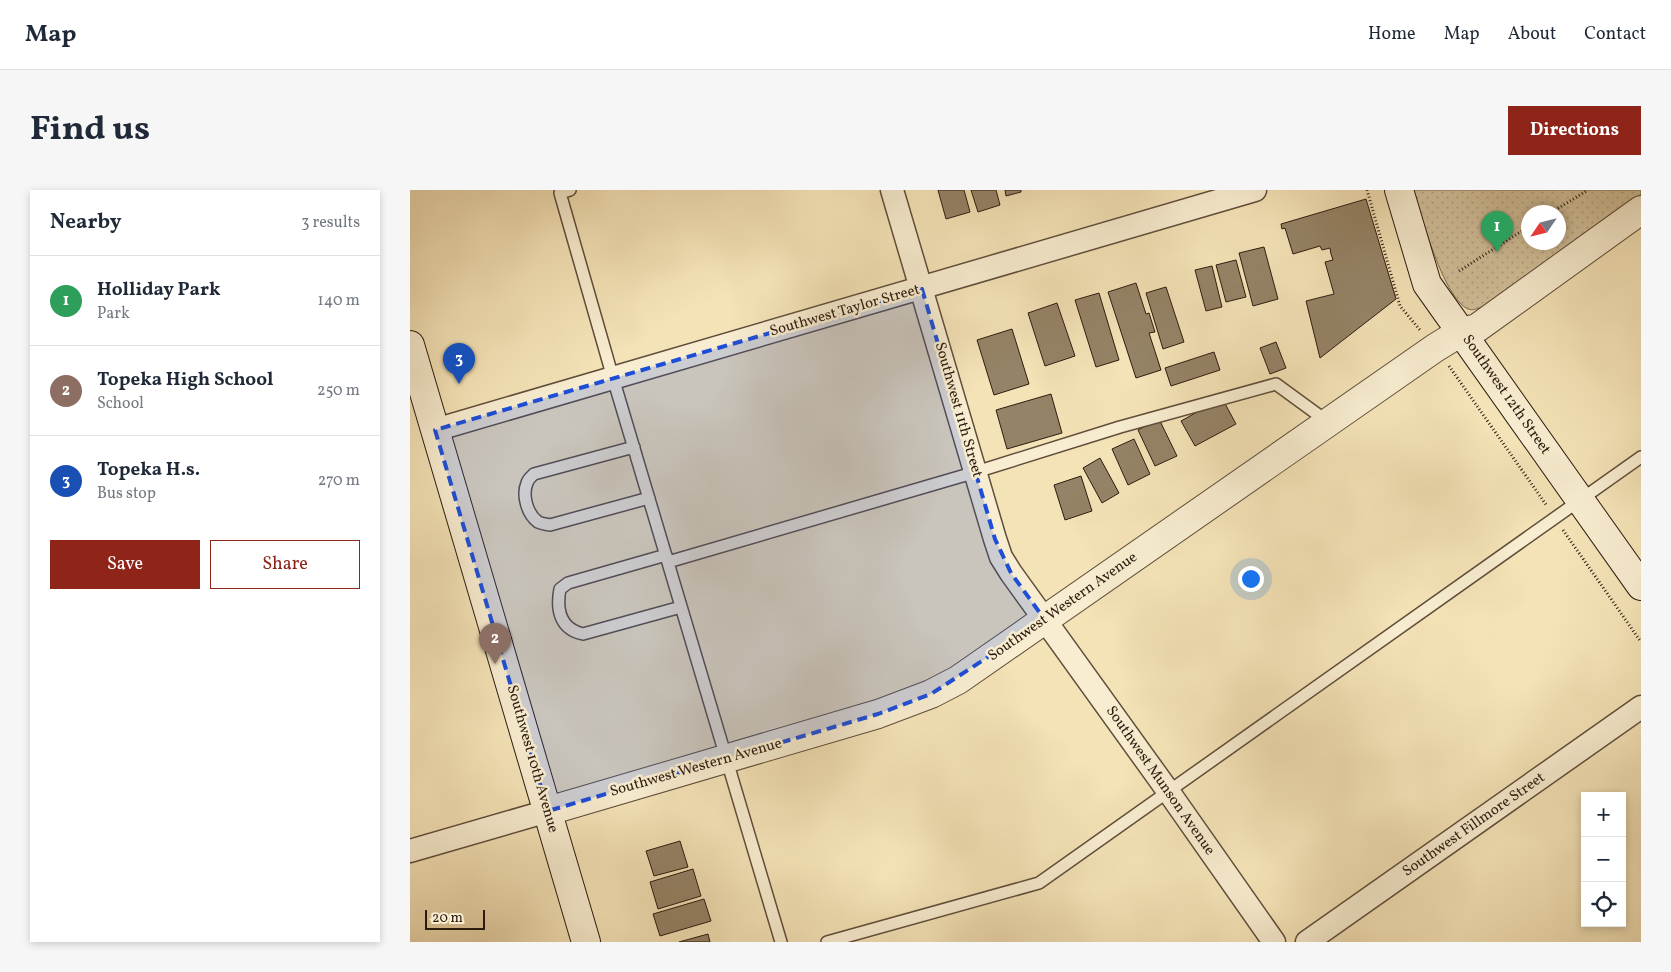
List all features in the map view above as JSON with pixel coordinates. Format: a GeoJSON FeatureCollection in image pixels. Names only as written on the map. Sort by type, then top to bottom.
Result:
{"type":"FeatureCollection","features":[{"type":"Feature","properties":{"kind":"street","name":"Southwest 11th Street"},"geometry":{"type":"LineString","coordinates":[[892,190],[1001,557],[1045,620]]}},
{"type":"Feature","properties":{"kind":"street","name":"Southwest Taylor Street"},"geometry":{"type":"LineString","coordinates":[[435,430],[1255,190]]}},
{"type":"Feature","properties":{"kind":"street","name":"Southwest 12th Street"},"geometry":{"type":"LineString","coordinates":[[1399,190],[1427,284],[1641,586]]}},
{"type":"Feature","properties":{"kind":"street","name":"Southwest Western Avenue"},"geometry":{"type":"LineString","coordinates":[[410,851],[878,714],[931,694],[958,680],[1435,348],[1461,332],[1477,328],[1641,210]]}},
{"type":"Feature","properties":{"kind":"street","name":"Southwest 10th Avenue"},"geometry":{"type":"LineString","coordinates":[[410,346],[586,942]]}},
{"type":"Feature","properties":{"kind":"street","name":"Southwest Munson Avenue"},"geometry":{"type":"LineString","coordinates":[[1045,620],[1274,942]]}},
{"type":"Feature","properties":{"kind":"street","name":"Southwest Fillmore Street"},"geometry":{"type":"LineString","coordinates":[[1307,942],[1641,707]]}},
{"type":"Feature","properties":{"kind":"lane"},"geometry":{"type":"LineString","coordinates":[[570,190],[560,193],[613,378],[781,942]]}},
{"type":"Feature","properties":{"kind":"lane"},"geometry":{"type":"LineString","coordinates":[[681,607],[583,634],[573,632],[564,624],[558,599],[560,589],[568,582],[667,559],[976,472],[1120,427],[1276,384],[1329,423]]}},
{"type":"Feature","properties":{"kind":"lane"},"geometry":{"type":"LineString","coordinates":[[634,447],[534,474],[527,480],[525,490],[527,504],[531,515],[540,523],[550,525],[649,498]]}},
{"type":"Feature","properties":{"kind":"lane"},"geometry":{"type":"LineString","coordinates":[[827,942],[1039,883],[1641,457]]}},
{"type":"Feature","properties":{"kind":"path"},"geometry":{"type":"LineString","coordinates":[[1367,190],[1400,306],[1463,384],[1641,642]]}},
{"type":"Feature","properties":{"kind":"path"},"geometry":{"type":"LineString","coordinates":[[1563,205],[1588,190]]}},
{"type":"Feature","properties":{"kind":"path"},"geometry":{"type":"LineString","coordinates":[[1458,271],[1521,231]]}},
{"type":"Feature","properties":{"kind":"highlighted area"},"geometry":{"type":"Polygon","coordinates":[[[922,289],[995,539],[1011,573],[1045,620],[931,694],[878,714],[548,811],[435,430],[922,289]]]}},
{"type":"Feature","properties":{"kind":"shaded area"},"geometry":{"type":"Polygon","coordinates":[[[1413,190],[1641,190],[1641,194],[1566,248],[1566,205],[1521,205],[1521,250],[1563,250],[1483,307],[1472,310],[1459,302],[1450,290],[1434,255],[1413,190]]]}},
{"type":"Feature","properties":{"kind":"building"},"geometry":{"type":"Polygon","coordinates":[[[938,190],[964,190],[970,212],[946,219],[938,190]]]}},
{"type":"Feature","properties":{"kind":"building"},"geometry":{"type":"Polygon","coordinates":[[[971,190],[996,190],[1000,205],[978,212],[971,190]]]}},
{"type":"Feature","properties":{"kind":"building"},"geometry":{"type":"Polygon","coordinates":[[[1005,190],[1021,190],[1021,192],[1006,196],[1005,190]]]}},
{"type":"Feature","properties":{"kind":"building"},"geometry":{"type":"Polygon","coordinates":[[[1366,199],[1396,299],[1320,358],[1306,301],[1334,294],[1325,262],[1333,260],[1330,248],[1322,250],[1320,246],[1293,254],[1285,228],[1282,229],[1281,224],[1366,199]]]}},
{"type":"Feature","properties":{"kind":"building"},"geometry":{"type":"Polygon","coordinates":[[[1264,247],[1278,299],[1253,306],[1239,253],[1264,247]]]}},
{"type":"Feature","properties":{"kind":"building"},"geometry":{"type":"Polygon","coordinates":[[[1236,260],[1246,297],[1226,302],[1216,265],[1236,260]]]}},
{"type":"Feature","properties":{"kind":"building"},"geometry":{"type":"Polygon","coordinates":[[[1212,266],[1222,307],[1206,311],[1195,270],[1212,266]]]}},
{"type":"Feature","properties":{"kind":"building"},"geometry":{"type":"Polygon","coordinates":[[[1136,283],[1146,314],[1149,313],[1155,332],[1149,333],[1161,370],[1136,378],[1108,292],[1136,283]]]}},
{"type":"Feature","properties":{"kind":"building"},"geometry":{"type":"Polygon","coordinates":[[[1166,287],[1184,342],[1163,349],[1146,293],[1166,287]]]}},
{"type":"Feature","properties":{"kind":"building"},"geometry":{"type":"Polygon","coordinates":[[[1099,293],[1119,360],[1096,367],[1075,300],[1099,293]]]}},
{"type":"Feature","properties":{"kind":"building"},"geometry":{"type":"Polygon","coordinates":[[[1057,303],[1075,356],[1045,366],[1028,313],[1057,303]]]}},
{"type":"Feature","properties":{"kind":"building"},"geometry":{"type":"Polygon","coordinates":[[[1012,329],[1029,384],[994,395],[977,340],[1012,329]]]}},
{"type":"Feature","properties":{"kind":"building"},"geometry":{"type":"Polygon","coordinates":[[[1276,342],[1286,368],[1270,374],[1260,348],[1276,342]]]}},
{"type":"Feature","properties":{"kind":"building"},"geometry":{"type":"Polygon","coordinates":[[[1214,352],[1220,370],[1171,386],[1165,368],[1214,352]]]}},
{"type":"Feature","properties":{"kind":"building"},"geometry":{"type":"Polygon","coordinates":[[[1051,394],[1062,433],[1007,449],[996,410],[1051,394]]]}},
{"type":"Feature","properties":{"kind":"building"},"geometry":{"type":"Polygon","coordinates":[[[1222,398],[1236,424],[1195,446],[1181,421],[1222,398]]]}},
{"type":"Feature","properties":{"kind":"building"},"geometry":{"type":"Polygon","coordinates":[[[1159,419],[1177,456],[1155,466],[1138,430],[1159,419]]]}},
{"type":"Feature","properties":{"kind":"building"},"geometry":{"type":"Polygon","coordinates":[[[1134,439],[1150,474],[1128,485],[1112,449],[1134,439]]]}},
{"type":"Feature","properties":{"kind":"building"},"geometry":{"type":"Polygon","coordinates":[[[1100,458],[1119,493],[1102,503],[1083,468],[1100,458]]]}},
{"type":"Feature","properties":{"kind":"building"},"geometry":{"type":"Polygon","coordinates":[[[1081,476],[1092,511],[1065,520],[1054,485],[1081,476]]]}},
{"type":"Feature","properties":{"kind":"building"},"geometry":{"type":"Polygon","coordinates":[[[680,841],[688,867],[654,876],[646,851],[680,841]]]}},
{"type":"Feature","properties":{"kind":"building"},"geometry":{"type":"Polygon","coordinates":[[[693,869],[701,896],[658,909],[650,882],[693,869]]]}},
{"type":"Feature","properties":{"kind":"building"},"geometry":{"type":"Polygon","coordinates":[[[704,899],[711,921],[660,936],[653,914],[704,899]]]}},
{"type":"Feature","properties":{"kind":"building"},"geometry":{"type":"Polygon","coordinates":[[[708,934],[710,942],[679,942],[708,934]]]}},
{"type":"Feature","properties":{"kind":"place","name":"Holliday Park"},"geometry":{"type":"Point","coordinates":[1497,252]}},
{"type":"Feature","properties":{"kind":"place","name":"Topeka H.s."},"geometry":{"type":"Point","coordinates":[459,384]}},
{"type":"Feature","properties":{"kind":"place","name":"Topeka High School"},"geometry":{"type":"Point","coordinates":[495,664]}}]}
